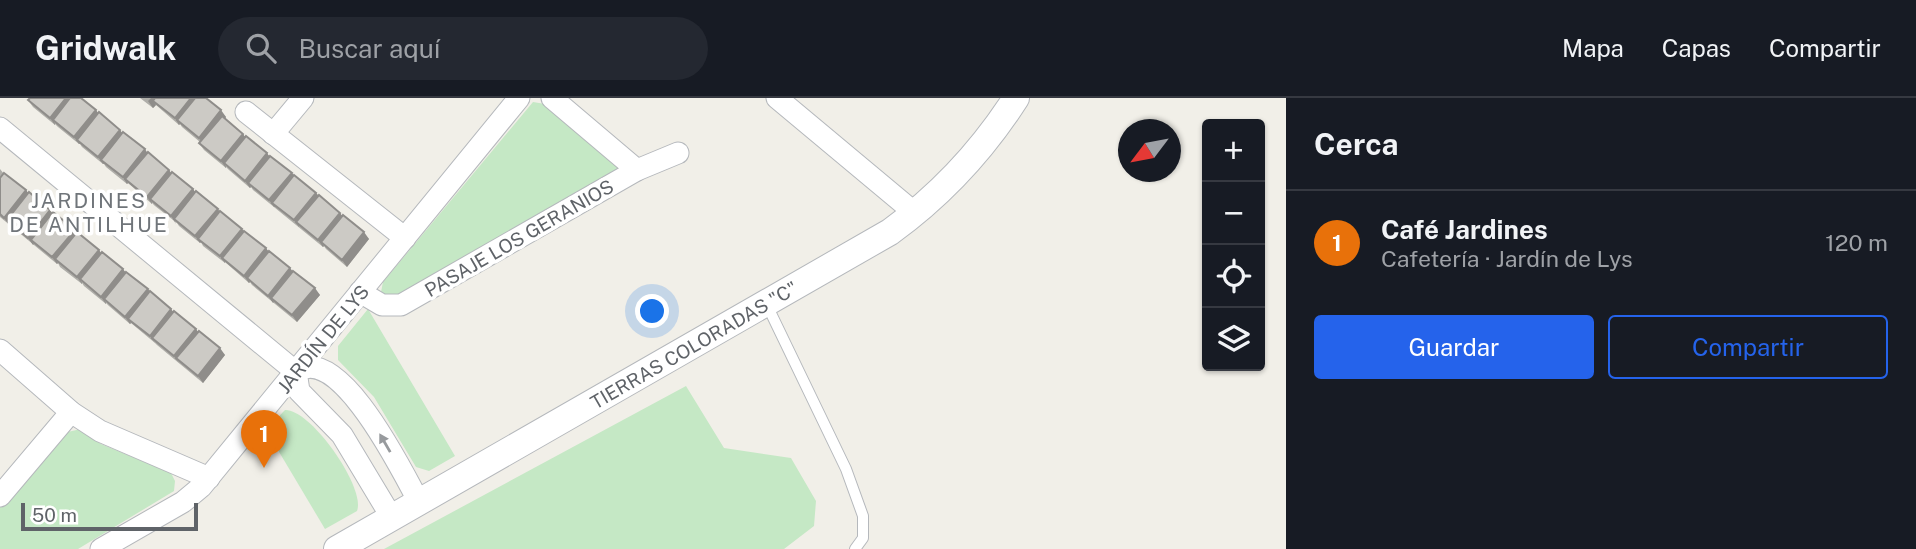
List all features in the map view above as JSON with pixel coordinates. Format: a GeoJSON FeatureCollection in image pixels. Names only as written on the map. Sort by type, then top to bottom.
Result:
{"type":"FeatureCollection","features":[{"type":"Feature","properties":{"kind":"street"},"geometry":{"type":"LineString","coordinates":[[273,134],[303,98]]}},
{"type":"Feature","properties":{"kind":"street","name":"JARDÍN DE LYS"},"geometry":{"type":"LineString","coordinates":[[101,549],[183,502],[209,478],[519,98]]}},
{"type":"Feature","properties":{"kind":"street"},"geometry":{"type":"LineString","coordinates":[[552,98],[637,170]]}},
{"type":"Feature","properties":{"kind":"street"},"geometry":{"type":"LineString","coordinates":[[777,98],[916,214]]}},
{"type":"Feature","properties":{"kind":"street","name":"TIERRAS COLORADAS \"C\""},"geometry":{"type":"LineString","coordinates":[[337,549],[863,250],[916,214],[978,152],[1016,98]]}},
{"type":"Feature","properties":{"kind":"street"},"geometry":{"type":"LineString","coordinates":[[246,112],[405,238]]}},
{"type":"Feature","properties":{"kind":"street"},"geometry":{"type":"LineString","coordinates":[[0,128],[296,372],[299,391],[342,435],[392,517]]}},
{"type":"Feature","properties":{"kind":"street","name":"PASAJE LOS GERANIOS"},"geometry":{"type":"LineString","coordinates":[[360,292],[382,305],[392,306],[409,301],[637,170],[678,153]]}},
{"type":"Feature","properties":{"kind":"street"},"geometry":{"type":"LineString","coordinates":[[0,350],[71,412],[100,431],[209,478]]}},
{"type":"Feature","properties":{"kind":"street"},"geometry":{"type":"LineString","coordinates":[[296,372],[305,366],[318,368],[357,400],[419,502]]}},
{"type":"Feature","properties":{"kind":"street"},"geometry":{"type":"LineString","coordinates":[[0,496],[71,412]]}},
{"type":"Feature","properties":{"kind":"lane"},"geometry":{"type":"LineString","coordinates":[[766,303],[850,481],[863,516],[863,537],[855,549]]}},
{"type":"Feature","properties":{"kind":"green space"},"geometry":{"type":"Polygon","coordinates":[[[533,102],[545,104],[618,167],[618,171],[393,300],[381,292],[383,282],[533,102]]]}},
{"type":"Feature","properties":{"kind":"green space"},"geometry":{"type":"Polygon","coordinates":[[[368,309],[455,456],[429,471],[416,467],[374,397],[338,360],[338,346],[368,309]]]}},
{"type":"Feature","properties":{"kind":"green space"},"geometry":{"type":"Polygon","coordinates":[[[686,386],[724,448],[791,458],[816,501],[814,526],[784,549],[384,549],[686,386]]]}},
{"type":"Feature","properties":{"kind":"green space"},"geometry":{"type":"Polygon","coordinates":[[[285,410],[296,413],[322,435],[353,485],[358,500],[357,511],[325,529],[266,430],[285,410]]]}},
{"type":"Feature","properties":{"kind":"green space"},"geometry":{"type":"Polygon","coordinates":[[[81,429],[101,444],[171,473],[175,481],[174,491],[78,549],[0,549],[0,506],[63,433],[81,429]]]}},
{"type":"Feature","properties":{"kind":"building"},"geometry":{"type":"Polygon","coordinates":[[[66,98],[50,118],[28,100],[66,98]]]}},
{"type":"Feature","properties":{"kind":"building"},"geometry":{"type":"Polygon","coordinates":[[[70,98],[81,98],[96,110],[74,137],[53,120],[70,98]]]}},
{"type":"Feature","properties":{"kind":"building"},"geometry":{"type":"Polygon","coordinates":[[[155,98],[191,98],[175,118],[153,101],[155,98]]]}},
{"type":"Feature","properties":{"kind":"building"},"geometry":{"type":"Polygon","coordinates":[[[195,98],[206,98],[221,110],[199,138],[177,120],[195,98]]]}},
{"type":"Feature","properties":{"kind":"building"},"geometry":{"type":"Polygon","coordinates":[[[99,112],[120,130],[98,157],[77,140],[99,112]]]}},
{"type":"Feature","properties":{"kind":"building"},"geometry":{"type":"Polygon","coordinates":[[[222,116],[243,134],[221,161],[199,143],[222,116]]]}},
{"type":"Feature","properties":{"kind":"building"},"geometry":{"type":"Polygon","coordinates":[[[123,132],[145,149],[123,177],[101,160],[123,132]]]}},
{"type":"Feature","properties":{"kind":"building"},"geometry":{"type":"Polygon","coordinates":[[[246,136],[267,153],[245,181],[224,163],[246,136]]]}},
{"type":"Feature","properties":{"kind":"building"},"geometry":{"type":"Polygon","coordinates":[[[148,152],[169,170],[147,197],[125,179],[148,152]]]}},
{"type":"Feature","properties":{"kind":"building"},"geometry":{"type":"Polygon","coordinates":[[[270,156],[292,173],[269,200],[248,183],[270,156]]]}},
{"type":"Feature","properties":{"kind":"building"},"geometry":{"type":"Polygon","coordinates":[[[172,172],[193,189],[171,216],[150,199],[172,172]]]}},
{"type":"Feature","properties":{"kind":"building"},"geometry":{"type":"Polygon","coordinates":[[[4,173],[26,190],[4,218],[0,214],[0,178],[4,173]]]}},
{"type":"Feature","properties":{"kind":"building"},"geometry":{"type":"Polygon","coordinates":[[[294,175],[316,193],[294,220],[272,203],[294,175]]]}},
{"type":"Feature","properties":{"kind":"building"},"geometry":{"type":"Polygon","coordinates":[[[196,191],[218,209],[195,236],[174,219],[196,191]]]}},
{"type":"Feature","properties":{"kind":"building"},"geometry":{"type":"Polygon","coordinates":[[[29,192],[50,210],[28,238],[7,220],[29,192]]]}},
{"type":"Feature","properties":{"kind":"building"},"geometry":{"type":"Polygon","coordinates":[[[319,195],[340,213],[318,240],[296,222],[319,195]]]}},
{"type":"Feature","properties":{"kind":"building"},"geometry":{"type":"Polygon","coordinates":[[[220,211],[242,229],[220,256],[198,239],[220,211]]]}},
{"type":"Feature","properties":{"kind":"building"},"geometry":{"type":"Polygon","coordinates":[[[53,212],[75,230],[52,257],[31,240],[53,212]]]}},
{"type":"Feature","properties":{"kind":"building"},"geometry":{"type":"Polygon","coordinates":[[[343,215],[364,232],[342,260],[321,242],[343,215]]]}},
{"type":"Feature","properties":{"kind":"building"},"geometry":{"type":"Polygon","coordinates":[[[244,231],[266,248],[244,276],[222,258],[244,231]]]}},
{"type":"Feature","properties":{"kind":"building"},"geometry":{"type":"Polygon","coordinates":[[[77,232],[99,250],[77,277],[55,259],[77,232]]]}},
{"type":"Feature","properties":{"kind":"building"},"geometry":{"type":"Polygon","coordinates":[[[269,251],[290,268],[268,296],[247,278],[269,251]]]}},
{"type":"Feature","properties":{"kind":"building"},"geometry":{"type":"Polygon","coordinates":[[[102,252],[123,269],[101,297],[80,279],[102,252]]]}},
{"type":"Feature","properties":{"kind":"building"},"geometry":{"type":"Polygon","coordinates":[[[293,271],[315,288],[292,315],[271,298],[293,271]]]}},
{"type":"Feature","properties":{"kind":"building"},"geometry":{"type":"Polygon","coordinates":[[[126,272],[148,289],[125,317],[104,299],[126,272]]]}},
{"type":"Feature","properties":{"kind":"building"},"geometry":{"type":"Polygon","coordinates":[[[150,291],[171,309],[150,336],[128,319],[150,291]]]}},
{"type":"Feature","properties":{"kind":"building"},"geometry":{"type":"Polygon","coordinates":[[[174,311],[196,329],[174,356],[152,338],[174,311]]]}},
{"type":"Feature","properties":{"kind":"building"},"geometry":{"type":"Polygon","coordinates":[[[199,331],[220,348],[198,376],[176,358],[199,331]]]}},
{"type":"Feature","properties":{"kind":"place","name":"Café Jardines"},"geometry":{"type":"Point","coordinates":[264,468]}},
{"type":"Feature","properties":{"kind":"district","name":"JARDINES DE ANTILHUE"},"geometry":{"type":"Point","coordinates":[89,213]}}]}
